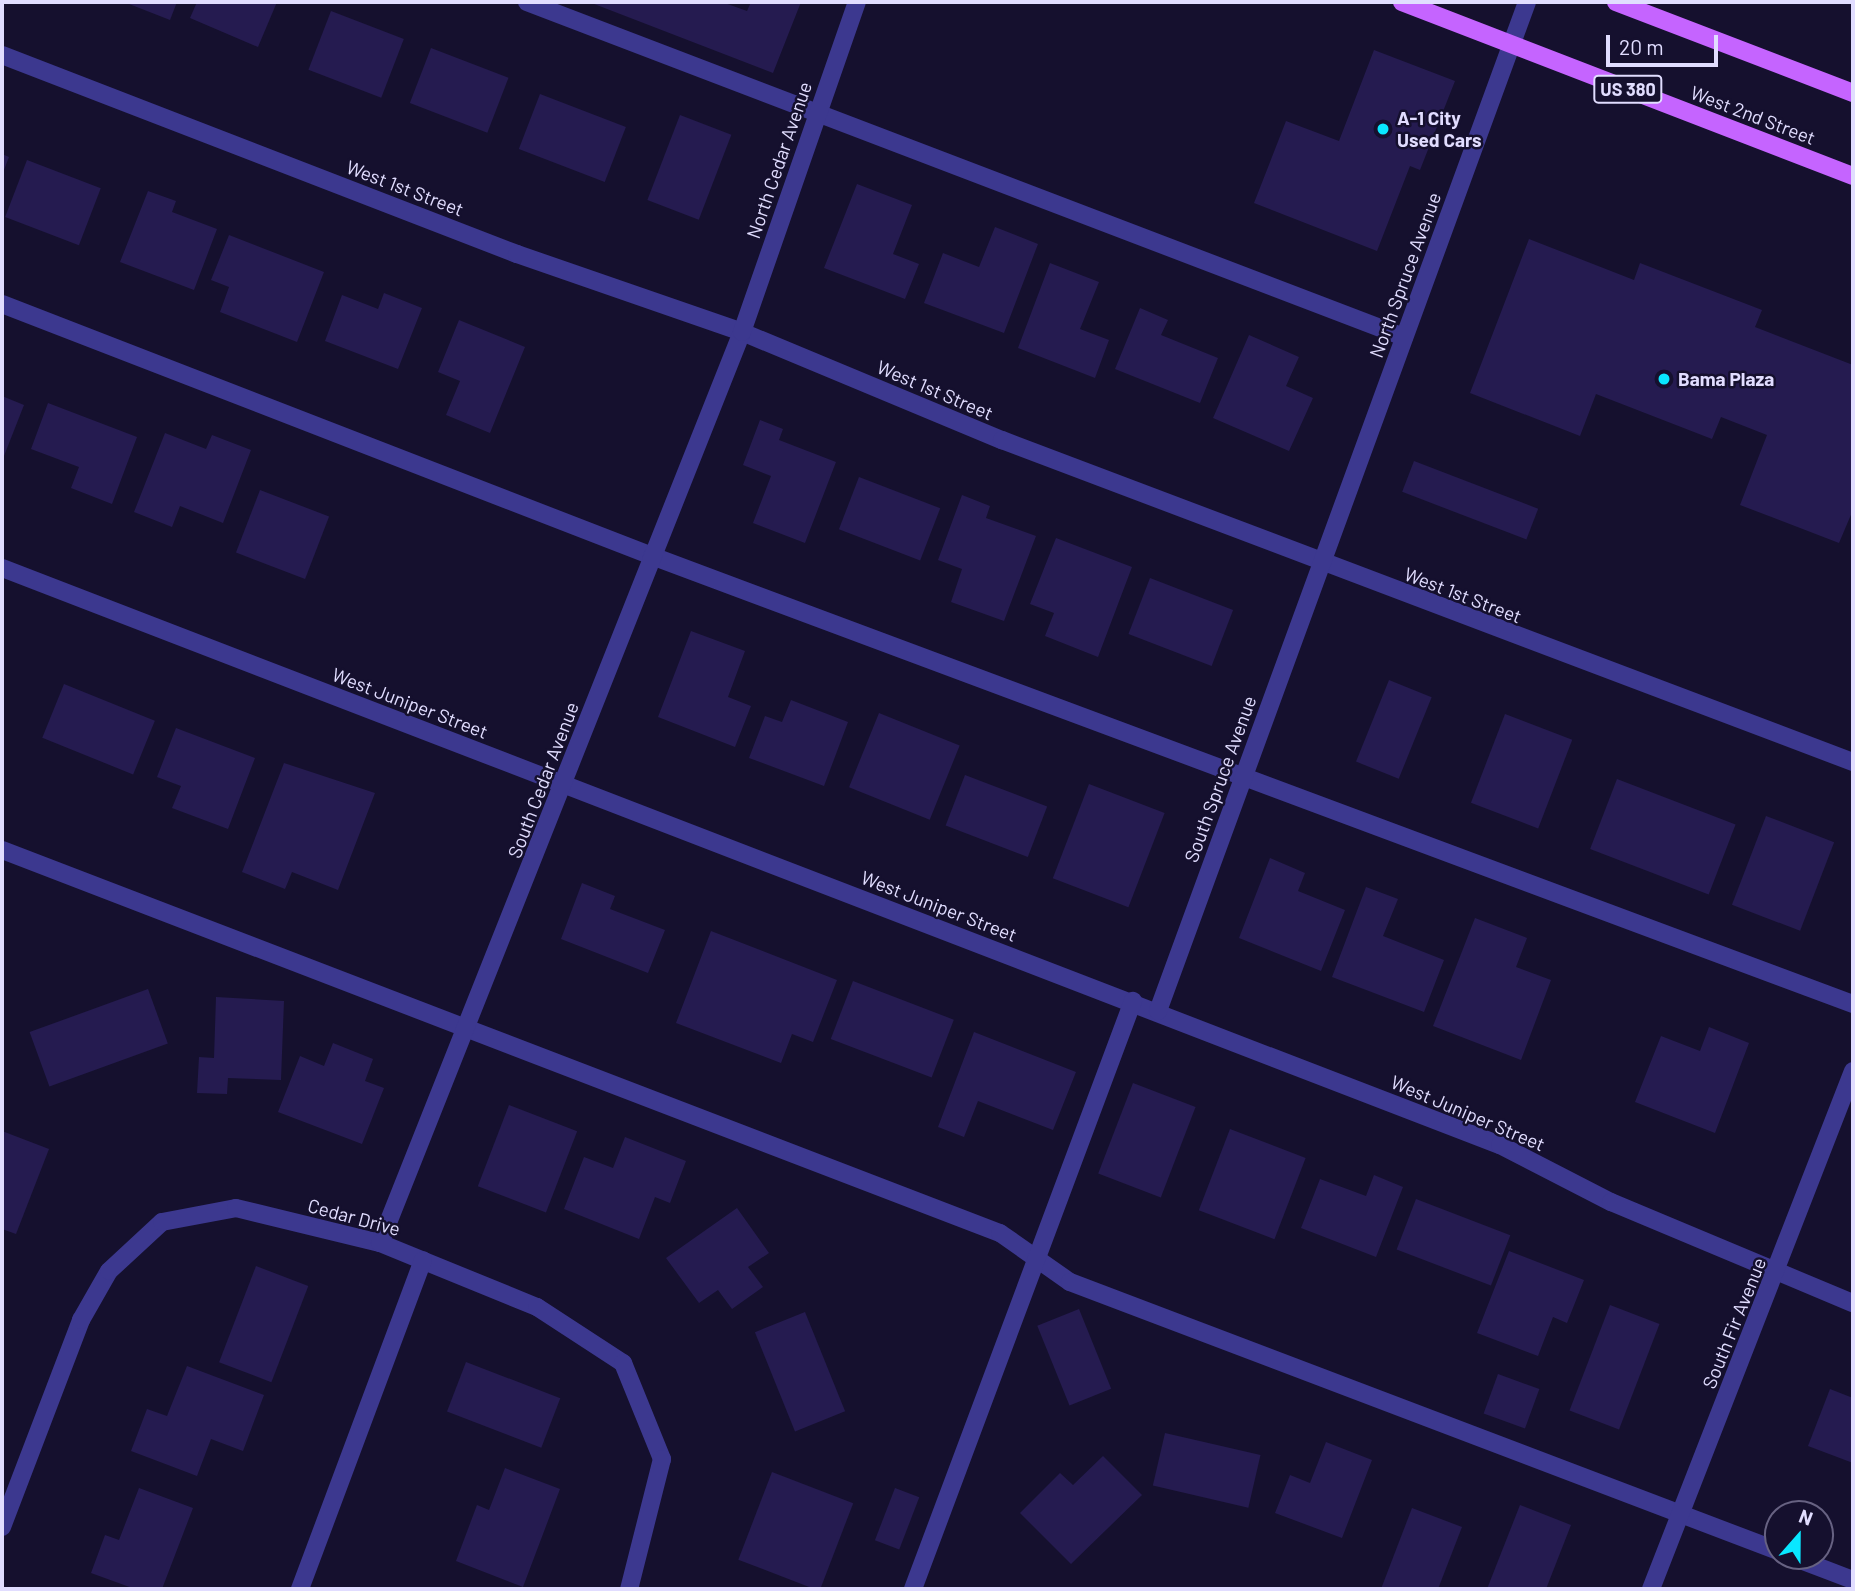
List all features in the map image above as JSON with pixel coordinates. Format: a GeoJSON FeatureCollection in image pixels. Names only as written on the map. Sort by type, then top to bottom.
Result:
{"type":"FeatureCollection","features":[{"type":"Feature","properties":{"kind":"main road","name":"West 2nd Street"},"geometry":{"type":"LineString","coordinates":[[1402,2],[1853,176]]}},
{"type":"Feature","properties":{"kind":"main road"},"geometry":{"type":"LineString","coordinates":[[1616,2],[1853,93]]}},
{"type":"Feature","properties":{"kind":"street"},"geometry":{"type":"LineString","coordinates":[[527,2],[1404,337]]}},
{"type":"Feature","properties":{"kind":"street","name":"North Cedar Avenue"},"geometry":{"type":"LineString","coordinates":[[742,332],[857,2]]}},
{"type":"Feature","properties":{"kind":"street","name":"North Spruce Avenue"},"geometry":{"type":"LineString","coordinates":[[1322,562],[1527,2]]}},
{"type":"Feature","properties":{"kind":"street","name":"West 1st Street"},"geometry":{"type":"LineString","coordinates":[[2,55],[517,254],[742,332],[1002,440],[1853,762]]}},
{"type":"Feature","properties":{"kind":"street"},"geometry":{"type":"LineString","coordinates":[[2,304],[652,556],[1244,774],[1853,1004]]}},
{"type":"Feature","properties":{"kind":"street","name":"South Cedar Avenue"},"geometry":{"type":"LineString","coordinates":[[380,1242],[566,786],[652,556],[742,332]]}},
{"type":"Feature","properties":{"kind":"street","name":"South Spruce Avenue"},"geometry":{"type":"LineString","coordinates":[[1158,1011],[1322,562]]}},
{"type":"Feature","properties":{"kind":"street","name":"West Juniper Street"},"geometry":{"type":"LineString","coordinates":[[2,568],[1133,1001],[1500,1145],[1611,1202],[1776,1274],[1853,1303]]}},
{"type":"Feature","properties":{"kind":"street"},"geometry":{"type":"LineString","coordinates":[[2,850],[468,1026],[1000,1233],[1070,1282],[1764,1546]]}},
{"type":"Feature","properties":{"kind":"street"},"geometry":{"type":"LineString","coordinates":[[913,1589],[1039,1259],[1133,1001]]}},
{"type":"Feature","properties":{"kind":"street","name":"South Fir Avenue"},"geometry":{"type":"LineString","coordinates":[[1651,1589],[1853,1071]]}},
{"type":"Feature","properties":{"kind":"street","name":"Cedar Drive"},"geometry":{"type":"LineString","coordinates":[[2,1527],[81,1320],[109,1271],[162,1222],[236,1208],[380,1242],[537,1307],[623,1363],[662,1459],[629,1589]]}},
{"type":"Feature","properties":{"kind":"street"},"geometry":{"type":"LineString","coordinates":[[300,1589],[423,1260]]}},
{"type":"Feature","properties":{"kind":"street"},"geometry":{"type":"LineString","coordinates":[[1827,1570],[1853,1580]]}},
{"type":"Feature","properties":{"kind":"building"},"geometry":{"type":"Polygon","coordinates":[[[124,2],[177,2],[170,20],[124,2]]]}},
{"type":"Feature","properties":{"kind":"building"},"geometry":{"type":"Polygon","coordinates":[[[197,2],[277,2],[258,47],[190,18],[197,2]]]}},
{"type":"Feature","properties":{"kind":"building"},"geometry":{"type":"Polygon","coordinates":[[[589,2],[722,2],[747,11],[751,2],[801,2],[773,73],[589,2]]]}},
{"type":"Feature","properties":{"kind":"building"},"geometry":{"type":"Polygon","coordinates":[[[331,11],[404,39],[381,98],[308,70],[331,11]]]}},
{"type":"Feature","properties":{"kind":"building"},"geometry":{"type":"Polygon","coordinates":[[[431,48],[508,78],[487,133],[410,103],[431,48]]]}},
{"type":"Feature","properties":{"kind":"building"},"geometry":{"type":"Polygon","coordinates":[[[1374,50],[1455,81],[1420,170],[1410,166],[1377,251],[1254,203],[1286,121],[1339,141],[1374,50]]]}},
{"type":"Feature","properties":{"kind":"building"},"geometry":{"type":"Polygon","coordinates":[[[540,94],[626,127],[605,182],[519,149],[540,94]]]}},
{"type":"Feature","properties":{"kind":"building"},"geometry":{"type":"Polygon","coordinates":[[[680,115],[731,135],[699,220],[647,200],[680,115]]]}},
{"type":"Feature","properties":{"kind":"building"},"geometry":{"type":"Polygon","coordinates":[[[2,154],[9,157],[2,175],[2,154]]]}},
{"type":"Feature","properties":{"kind":"building"},"geometry":{"type":"Polygon","coordinates":[[[27,160],[101,188],[79,245],[5,217],[27,160]]]}},
{"type":"Feature","properties":{"kind":"building"},"geometry":{"type":"Polygon","coordinates":[[[857,184],[912,205],[893,254],[919,264],[905,299],[824,268],[857,184]]]}},
{"type":"Feature","properties":{"kind":"building"},"geometry":{"type":"Polygon","coordinates":[[[148,191],[176,201],[172,212],[217,229],[194,290],[120,262],[148,191]]]}},
{"type":"Feature","properties":{"kind":"building"},"geometry":{"type":"Polygon","coordinates":[[[995,227],[1038,244],[1004,333],[924,303],[943,253],[979,267],[995,227]]]}},
{"type":"Feature","properties":{"kind":"building"},"geometry":{"type":"Polygon","coordinates":[[[229,235],[324,272],[297,342],[220,312],[229,287],[211,280],[229,235]]]}},
{"type":"Feature","properties":{"kind":"building","name":"Bama Plaza"},"geometry":{"type":"Polygon","coordinates":[[[1529,239],[1634,280],[1640,263],[1762,310],[1755,327],[1853,365],[1853,510],[1839,543],[1740,505],[1767,435],[1721,417],[1712,439],[1596,394],[1580,436],[1470,393],[1529,239]]]}},
{"type":"Feature","properties":{"kind":"building"},"geometry":{"type":"Polygon","coordinates":[[[1050,263],[1099,282],[1080,329],[1109,340],[1095,378],[1018,348],[1050,263]]]}},
{"type":"Feature","properties":{"kind":"building"},"geometry":{"type":"Polygon","coordinates":[[[384,293],[422,308],[398,369],[325,341],[342,295],[378,309],[384,293]]]}},
{"type":"Feature","properties":{"kind":"building"},"geometry":{"type":"Polygon","coordinates":[[[1140,308],[1168,320],[1161,335],[1218,358],[1200,403],[1115,369],[1140,308]]]}},
{"type":"Feature","properties":{"kind":"building"},"geometry":{"type":"Polygon","coordinates":[[[459,320],[525,347],[490,433],[446,415],[460,381],[438,372],[459,320]]]}},
{"type":"Feature","properties":{"kind":"building"},"geometry":{"type":"Polygon","coordinates":[[[1249,335],[1299,357],[1286,386],[1313,398],[1289,451],[1213,418],[1249,335]]]}},
{"type":"Feature","properties":{"kind":"building"},"geometry":{"type":"Polygon","coordinates":[[[2,396],[24,405],[2,461],[2,396]]]}},
{"type":"Feature","properties":{"kind":"building"},"geometry":{"type":"Polygon","coordinates":[[[48,403],[137,437],[112,504],[71,488],[79,467],[31,449],[48,403]]]}},
{"type":"Feature","properties":{"kind":"building"},"geometry":{"type":"Polygon","coordinates":[[[760,420],[783,429],[779,440],[836,462],[805,543],[753,523],[771,476],[743,465],[760,420]]]}},
{"type":"Feature","properties":{"kind":"building"},"geometry":{"type":"Polygon","coordinates":[[[165,433],[206,449],[212,435],[251,450],[223,523],[180,506],[172,527],[134,512],[165,433]]]}},
{"type":"Feature","properties":{"kind":"building"},"geometry":{"type":"Polygon","coordinates":[[[1414,461],[1538,509],[1526,539],[1402,492],[1414,461]]]}},
{"type":"Feature","properties":{"kind":"building"},"geometry":{"type":"Polygon","coordinates":[[[859,477],[940,508],[920,560],[839,529],[859,477]]]}},
{"type":"Feature","properties":{"kind":"building"},"geometry":{"type":"Polygon","coordinates":[[[260,490],[329,517],[305,579],[236,553],[260,490]]]}},
{"type":"Feature","properties":{"kind":"building"},"geometry":{"type":"Polygon","coordinates":[[[962,495],[990,506],[986,518],[1036,536],[1004,621],[951,602],[962,569],[938,560],[962,495]]]}},
{"type":"Feature","properties":{"kind":"building"},"geometry":{"type":"Polygon","coordinates":[[[1056,538],[1132,567],[1098,657],[1045,636],[1054,613],[1030,604],[1056,538]]]}},
{"type":"Feature","properties":{"kind":"building"},"geometry":{"type":"Polygon","coordinates":[[[1150,578],[1233,610],[1212,666],[1128,634],[1150,578]]]}},
{"type":"Feature","properties":{"kind":"building"},"geometry":{"type":"Polygon","coordinates":[[[691,631],[745,651],[728,697],[751,706],[735,747],[658,717],[691,631]]]}},
{"type":"Feature","properties":{"kind":"building"},"geometry":{"type":"Polygon","coordinates":[[[1389,680],[1432,697],[1399,779],[1356,762],[1389,680]]]}},
{"type":"Feature","properties":{"kind":"building"},"geometry":{"type":"Polygon","coordinates":[[[64,684],[155,721],[133,774],[42,738],[64,684]]]}},
{"type":"Feature","properties":{"kind":"building"},"geometry":{"type":"Polygon","coordinates":[[[791,700],[848,722],[824,786],[749,758],[765,716],[782,722],[791,700]]]}},
{"type":"Feature","properties":{"kind":"building"},"geometry":{"type":"Polygon","coordinates":[[[879,713],[960,746],[930,820],[849,787],[879,713]]]}},
{"type":"Feature","properties":{"kind":"building"},"geometry":{"type":"Polygon","coordinates":[[[1505,714],[1572,740],[1538,828],[1471,803],[1505,714]]]}},
{"type":"Feature","properties":{"kind":"building"},"geometry":{"type":"Polygon","coordinates":[[[176,728],[255,758],[228,829],[172,808],[181,786],[157,777],[176,728]]]}},
{"type":"Feature","properties":{"kind":"building"},"geometry":{"type":"Polygon","coordinates":[[[284,763],[375,793],[338,890],[292,872],[285,889],[242,872],[284,763]]]}},
{"type":"Feature","properties":{"kind":"building"},"geometry":{"type":"Polygon","coordinates":[[[965,775],[1047,807],[1028,857],[946,825],[965,775]]]}},
{"type":"Feature","properties":{"kind":"building"},"geometry":{"type":"Polygon","coordinates":[[[1617,779],[1736,825],[1709,895],[1590,849],[1617,779]]]}},
{"type":"Feature","properties":{"kind":"building"},"geometry":{"type":"Polygon","coordinates":[[[1089,784],[1165,813],[1128,907],[1053,878],[1089,784]]]}},
{"type":"Feature","properties":{"kind":"building"},"geometry":{"type":"Polygon","coordinates":[[[1766,816],[1834,842],[1800,931],[1732,905],[1766,816]]]}},
{"type":"Feature","properties":{"kind":"building"},"geometry":{"type":"Polygon","coordinates":[[[1270,858],[1305,873],[1298,891],[1345,910],[1321,971],[1239,938],[1270,858]]]}},
{"type":"Feature","properties":{"kind":"building"},"geometry":{"type":"Polygon","coordinates":[[[582,883],[615,896],[610,909],[665,930],[648,973],[561,939],[582,883]]]}},
{"type":"Feature","properties":{"kind":"building"},"geometry":{"type":"Polygon","coordinates":[[[1366,887],[1398,899],[1383,936],[1444,960],[1424,1012],[1332,977],[1366,887]]]}},
{"type":"Feature","properties":{"kind":"building"},"geometry":{"type":"Polygon","coordinates":[[[1475,918],[1527,938],[1516,967],[1551,980],[1521,1060],[1433,1026],[1475,918]]]}},
{"type":"Feature","properties":{"kind":"building"},"geometry":{"type":"Polygon","coordinates":[[[711,931],[837,980],[813,1042],[792,1034],[781,1063],[676,1023],[711,931]]]}},
{"type":"Feature","properties":{"kind":"building"},"geometry":{"type":"Polygon","coordinates":[[[853,981],[954,1020],[932,1078],[831,1039],[853,981]]]}},
{"type":"Feature","properties":{"kind":"building"},"geometry":{"type":"Polygon","coordinates":[[[148,989],[168,1044],[49,1087],[30,1032],[148,989]]]}},
{"type":"Feature","properties":{"kind":"building"},"geometry":{"type":"Polygon","coordinates":[[[216,997],[284,1001],[281,1080],[228,1078],[227,1094],[197,1093],[199,1057],[214,1058],[216,997]]]}},
{"type":"Feature","properties":{"kind":"building"},"geometry":{"type":"Polygon","coordinates":[[[1709,1027],[1749,1043],[1715,1133],[1635,1102],[1661,1036],[1700,1051],[1709,1027]]]}},
{"type":"Feature","properties":{"kind":"building"},"geometry":{"type":"Polygon","coordinates":[[[974,1032],[1076,1072],[1053,1130],[978,1101],[964,1137],[938,1127],[974,1032]]]}},
{"type":"Feature","properties":{"kind":"building"},"geometry":{"type":"Polygon","coordinates":[[[333,1043],[373,1059],[365,1081],[384,1088],[362,1144],[278,1112],[300,1056],[324,1066],[333,1043]]]}},
{"type":"Feature","properties":{"kind":"building"},"geometry":{"type":"Polygon","coordinates":[[[1133,1083],[1196,1107],[1161,1198],[1098,1174],[1133,1083]]]}},
{"type":"Feature","properties":{"kind":"building"},"geometry":{"type":"Polygon","coordinates":[[[509,1105],[577,1131],[546,1212],[478,1186],[509,1105]]]}},
{"type":"Feature","properties":{"kind":"building"},"geometry":{"type":"Polygon","coordinates":[[[1230,1129],[1306,1158],[1274,1239],[1199,1210],[1230,1129]]]}},
{"type":"Feature","properties":{"kind":"building"},"geometry":{"type":"Polygon","coordinates":[[[2,1131],[49,1149],[16,1234],[2,1229],[2,1131]]]}},
{"type":"Feature","properties":{"kind":"building"},"geometry":{"type":"Polygon","coordinates":[[[625,1137],[686,1161],[670,1203],[655,1197],[639,1239],[564,1209],[584,1157],[613,1168],[625,1137]]]}},
{"type":"Feature","properties":{"kind":"building"},"geometry":{"type":"Polygon","coordinates":[[[1374,1175],[1403,1187],[1376,1257],[1301,1228],[1320,1179],[1366,1196],[1374,1175]]]}},
{"type":"Feature","properties":{"kind":"building"},"geometry":{"type":"Polygon","coordinates":[[[1416,1199],[1510,1235],[1491,1286],[1397,1249],[1416,1199]]]}},
{"type":"Feature","properties":{"kind":"building"},"geometry":{"type":"Polygon","coordinates":[[[737,1208],[769,1253],[748,1267],[763,1287],[732,1309],[718,1290],[699,1303],[666,1258],[737,1208]]]}},
{"type":"Feature","properties":{"kind":"building"},"geometry":{"type":"Polygon","coordinates":[[[1509,1251],[1584,1280],[1567,1323],[1553,1317],[1538,1356],[1477,1333],[1509,1251]]]}},
{"type":"Feature","properties":{"kind":"building"},"geometry":{"type":"Polygon","coordinates":[[[256,1266],[308,1286],[271,1382],[219,1362],[256,1266]]]}},
{"type":"Feature","properties":{"kind":"building"},"geometry":{"type":"Polygon","coordinates":[[[1610,1305],[1659,1324],[1619,1429],[1570,1410],[1610,1305]]]}},
{"type":"Feature","properties":{"kind":"building"},"geometry":{"type":"Polygon","coordinates":[[[1079,1309],[1111,1389],[1069,1406],[1037,1326],[1079,1309]]]}},
{"type":"Feature","properties":{"kind":"building"},"geometry":{"type":"Polygon","coordinates":[[[805,1312],[845,1411],[795,1431],[755,1332],[805,1312]]]}},
{"type":"Feature","properties":{"kind":"building"},"geometry":{"type":"Polygon","coordinates":[[[466,1362],[560,1398],[541,1448],[447,1411],[466,1362]]]}},
{"type":"Feature","properties":{"kind":"building"},"geometry":{"type":"Polygon","coordinates":[[[187,1366],[264,1395],[243,1451],[211,1439],[197,1476],[131,1451],[147,1409],[167,1416],[187,1366]]]}},
{"type":"Feature","properties":{"kind":"building"},"geometry":{"type":"Polygon","coordinates":[[[1498,1374],[1539,1389],[1525,1429],[1484,1413],[1498,1374]]]}},
{"type":"Feature","properties":{"kind":"building"},"geometry":{"type":"Polygon","coordinates":[[[1830,1389],[1853,1398],[1853,1463],[1808,1446],[1830,1389]]]}},
{"type":"Feature","properties":{"kind":"building"},"geometry":{"type":"Polygon","coordinates":[[[1165,1433],[1260,1455],[1248,1508],[1153,1486],[1165,1433]]]}},
{"type":"Feature","properties":{"kind":"building"},"geometry":{"type":"Polygon","coordinates":[[[1326,1442],[1372,1460],[1342,1538],[1275,1513],[1290,1475],[1310,1483],[1326,1442]]]}},
{"type":"Feature","properties":{"kind":"building"},"geometry":{"type":"Polygon","coordinates":[[[1103,1456],[1142,1495],[1071,1564],[1020,1513],[1060,1473],[1073,1485],[1103,1456]]]}},
{"type":"Feature","properties":{"kind":"building"},"geometry":{"type":"Polygon","coordinates":[[[505,1468],[560,1489],[523,1587],[456,1561],[477,1505],[489,1510],[505,1468]]]}},
{"type":"Feature","properties":{"kind":"building"},"geometry":{"type":"Polygon","coordinates":[[[772,1472],[853,1503],[820,1589],[738,1560],[772,1472]]]}},
{"type":"Feature","properties":{"kind":"building"},"geometry":{"type":"Polygon","coordinates":[[[139,1488],[193,1508],[162,1589],[135,1589],[91,1573],[105,1535],[119,1540],[139,1488]]]}},
{"type":"Feature","properties":{"kind":"building"},"geometry":{"type":"Polygon","coordinates":[[[895,1488],[919,1497],[899,1550],[875,1540],[895,1488]]]}},
{"type":"Feature","properties":{"kind":"building"},"geometry":{"type":"Polygon","coordinates":[[[1520,1505],[1571,1525],[1546,1589],[1487,1589],[1520,1505]]]}},
{"type":"Feature","properties":{"kind":"building"},"geometry":{"type":"Polygon","coordinates":[[[1412,1508],[1462,1527],[1438,1589],[1381,1589],[1412,1508]]]}},
{"type":"Feature","properties":{"kind":"place","name":"A-1 City Used Cars"},"geometry":{"type":"Point","coordinates":[1383,129]}},
{"type":"Feature","properties":{"kind":"place","name":"Bama Plaza"},"geometry":{"type":"Point","coordinates":[1664,379]}}]}
